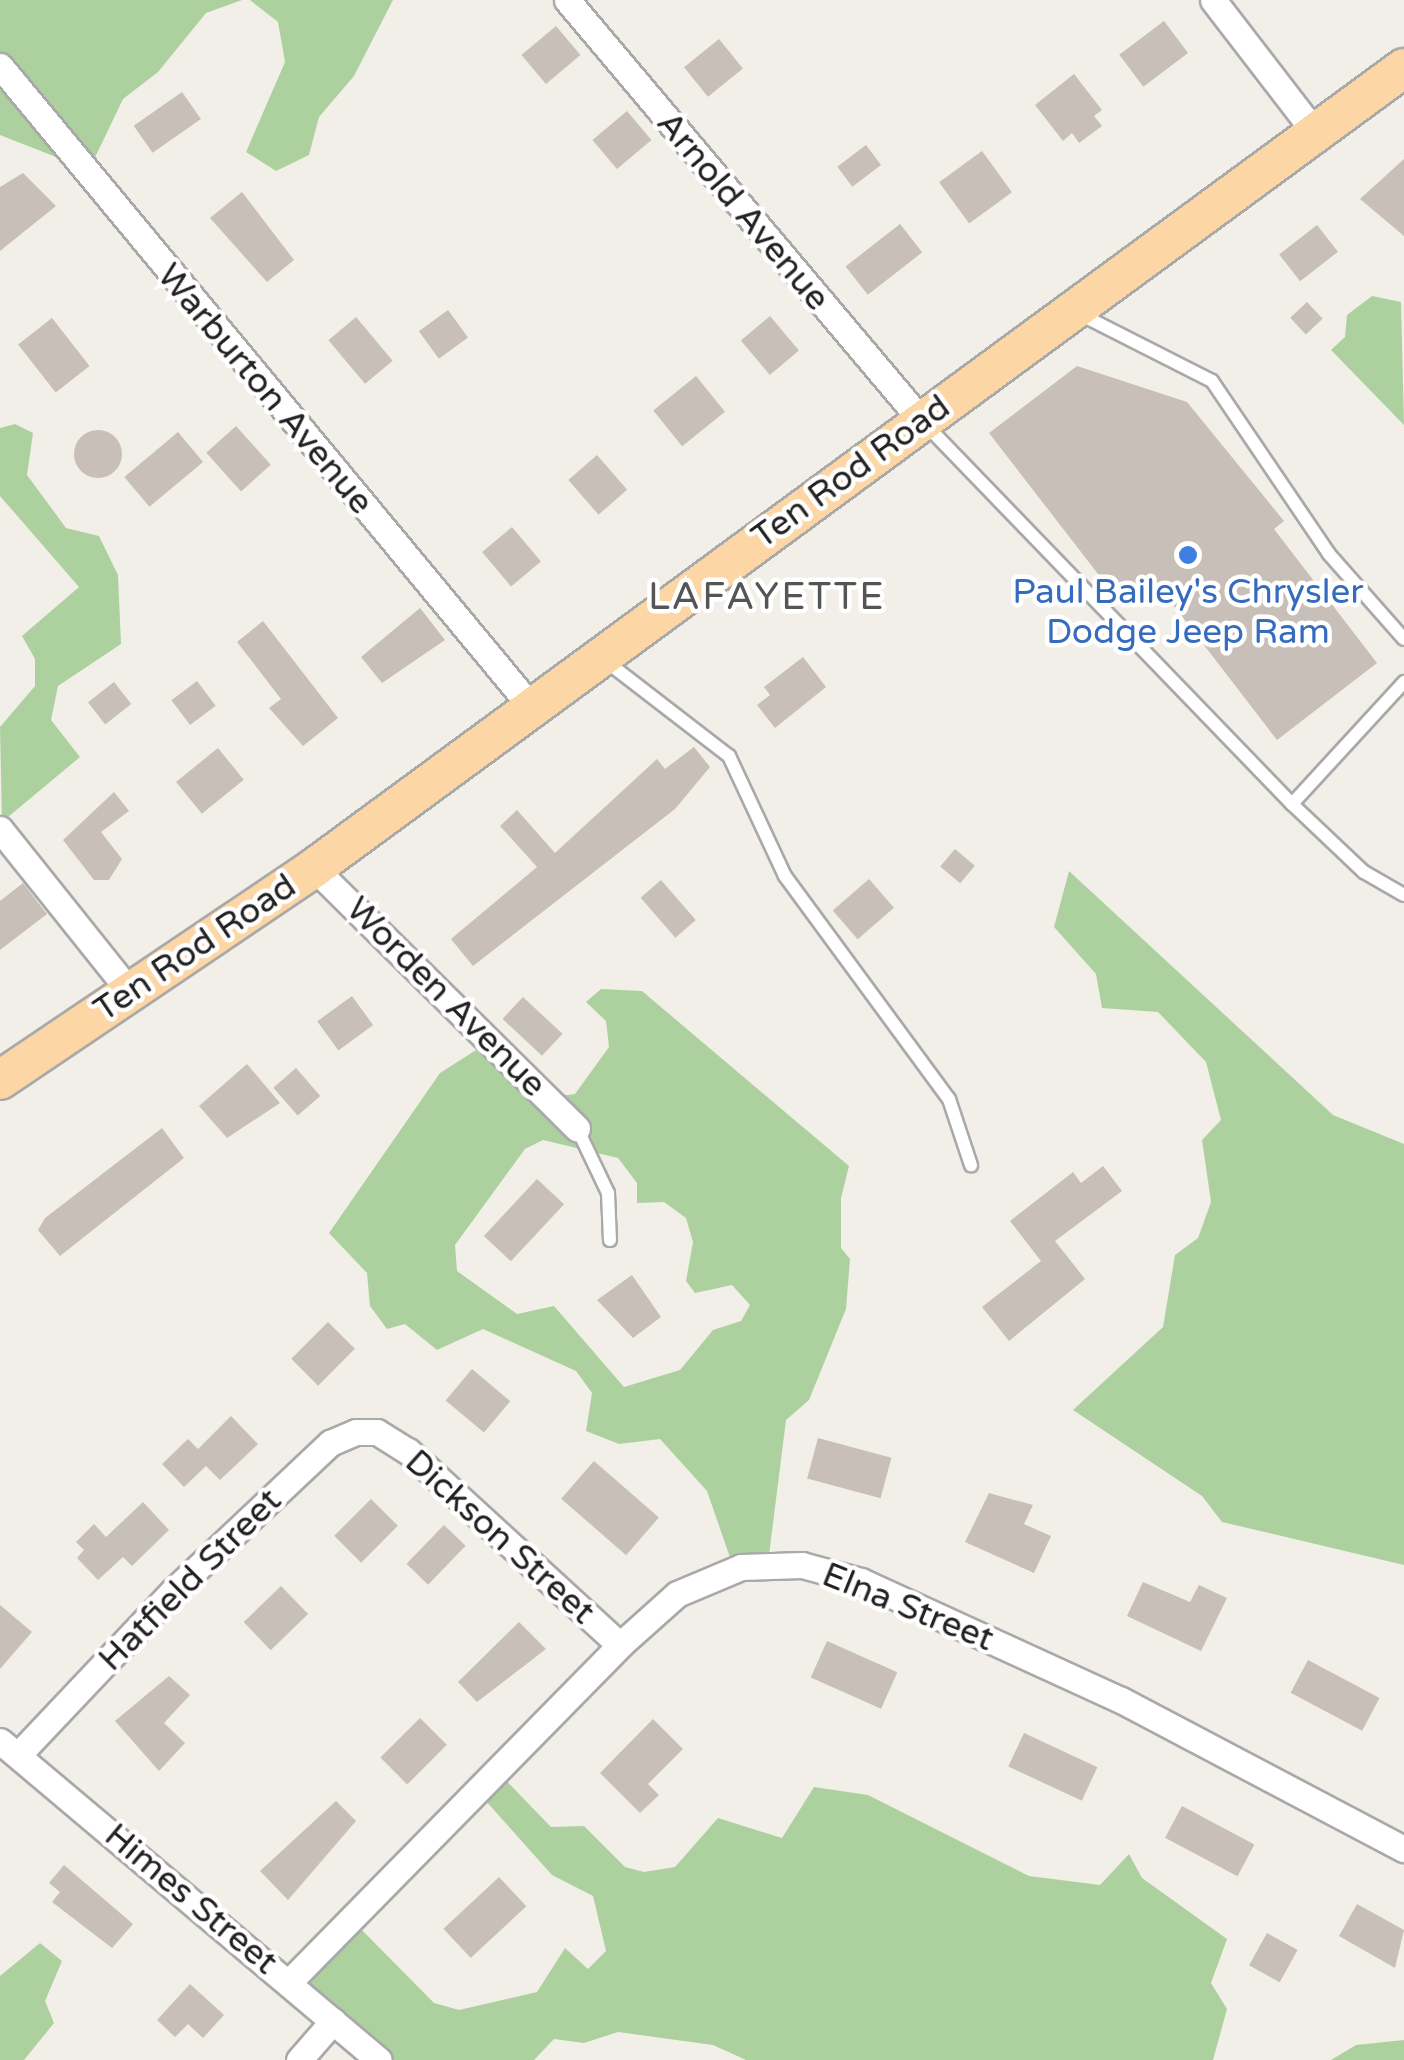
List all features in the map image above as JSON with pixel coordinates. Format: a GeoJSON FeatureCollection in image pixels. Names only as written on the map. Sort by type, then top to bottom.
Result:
{"type":"FeatureCollection","features":[{"type":"Feature","properties":{"kind":"main road","name":"Ten Rod Road"},"geometry":{"type":"LineString","coordinates":[[0,1080],[314,868],[1404,68]]}},
{"type":"Feature","properties":{"kind":"street","name":"Arnold Avenue"},"geometry":{"type":"LineString","coordinates":[[567,0],[921,420]]}},
{"type":"Feature","properties":{"kind":"street"},"geometry":{"type":"LineString","coordinates":[[1212,0],[1317,135]]}},
{"type":"Feature","properties":{"kind":"street","name":"Warburton Avenue"},"geometry":{"type":"LineString","coordinates":[[0,66],[533,709]]}},
{"type":"Feature","properties":{"kind":"street"},"geometry":{"type":"LineString","coordinates":[[0,829],[130,992]]}},
{"type":"Feature","properties":{"kind":"street","name":"Worden Avenue"},"geometry":{"type":"LineString","coordinates":[[314,868],[578,1128]]}},
{"type":"Feature","properties":{"kind":"street","name":"Dickson Street"},"geometry":{"type":"LineString","coordinates":[[377,1432],[620,1645]]}},
{"type":"Feature","properties":{"kind":"street","name":"Hatfield Street"},"geometry":{"type":"LineString","coordinates":[[9,1748],[330,1444],[377,1432]]}},
{"type":"Feature","properties":{"kind":"street","name":"Elna Street"},"geometry":{"type":"LineString","coordinates":[[290,1981],[620,1645],[677,1594],[741,1568],[802,1565],[861,1581],[1120,1700],[1404,1849]]}},
{"type":"Feature","properties":{"kind":"street","name":"Himes Street"},"geometry":{"type":"LineString","coordinates":[[9,1748],[380,2060]]}},
{"type":"Feature","properties":{"kind":"street"},"geometry":{"type":"LineString","coordinates":[[299,2060],[333,2020]]}},
{"type":"Feature","properties":{"kind":"lane"},"geometry":{"type":"LineString","coordinates":[[1073,310],[1212,380],[1329,554],[1404,639]]}},
{"type":"Feature","properties":{"kind":"lane"},"geometry":{"type":"LineString","coordinates":[[921,420],[1292,804],[1364,872],[1404,894]]}},
{"type":"Feature","properties":{"kind":"lane"},"geometry":{"type":"LineString","coordinates":[[601,657],[729,756],[785,876],[949,1099],[971,1165]]}},
{"type":"Feature","properties":{"kind":"lane"},"geometry":{"type":"LineString","coordinates":[[1292,804],[1404,682]]}},
{"type":"Feature","properties":{"kind":"lane"},"geometry":{"type":"LineString","coordinates":[[578,1128],[608,1192],[610,1240]]}},
{"type":"Feature","properties":{"kind":"green space"},"geometry":{"type":"Polygon","coordinates":[[[0,0],[242,0],[206,13],[158,72],[123,99],[89,170],[0,135],[0,0]]]}},
{"type":"Feature","properties":{"kind":"green space"},"geometry":{"type":"Polygon","coordinates":[[[250,0],[393,0],[354,76],[319,117],[309,155],[276,171],[246,152],[285,62],[278,22],[250,0]]]}},
{"type":"Feature","properties":{"kind":"green space"},"geometry":{"type":"Polygon","coordinates":[[[1372,296],[1401,302],[1404,425],[1331,350],[1345,337],[1347,315],[1372,296]]]}},
{"type":"Feature","properties":{"kind":"green space"},"geometry":{"type":"Polygon","coordinates":[[[15,424],[33,433],[27,475],[66,528],[99,536],[118,575],[121,644],[58,686],[51,720],[80,757],[2,822],[0,727],[35,686],[35,659],[22,636],[79,587],[0,496],[0,428],[15,424]]]}},
{"type":"Feature","properties":{"kind":"green space"},"geometry":{"type":"Polygon","coordinates":[[[1069,871],[1333,1115],[1404,1144],[1404,1565],[1222,1522],[1202,1496],[1073,1410],[1163,1327],[1175,1255],[1198,1238],[1211,1202],[1202,1140],[1221,1120],[1206,1062],[1158,1012],[1102,1008],[1096,974],[1054,927],[1069,871]]]}},
{"type":"Feature","properties":{"kind":"green space"},"geometry":{"type":"Polygon","coordinates":[[[601,989],[642,991],[849,1166],[841,1198],[841,1248],[850,1259],[846,1309],[809,1400],[786,1420],[768,1563],[734,1569],[707,1491],[660,1439],[619,1444],[586,1431],[592,1393],[576,1371],[483,1329],[437,1350],[405,1324],[387,1329],[370,1306],[367,1273],[329,1233],[440,1073],[484,1045],[547,1098],[575,1094],[609,1047],[606,1021],[586,1002],[601,989]],[[543,1140],[525,1149],[455,1245],[457,1271],[517,1314],[554,1306],[624,1387],[680,1370],[713,1330],[741,1321],[750,1305],[732,1285],[695,1293],[686,1281],[693,1242],[686,1218],[664,1202],[637,1203],[637,1183],[618,1158],[543,1140]]]}},
{"type":"Feature","properties":{"kind":"green space"},"geometry":{"type":"Polygon","coordinates":[[[496,1770],[551,1827],[584,1826],[625,1867],[644,1872],[675,1867],[718,1818],[782,1838],[814,1787],[868,1795],[1029,1876],[1100,1885],[1129,1854],[1142,1878],[1227,1939],[1211,1983],[1227,2009],[1213,2060],[746,2060],[713,2045],[618,2032],[584,2043],[554,2039],[534,2060],[382,2060],[278,1972],[338,1918],[349,1917],[434,2003],[459,2010],[537,1992],[565,1948],[588,1969],[606,1951],[593,1896],[552,1875],[476,1790],[496,1770]]]}},
{"type":"Feature","properties":{"kind":"green space"},"geometry":{"type":"Polygon","coordinates":[[[40,1943],[62,1961],[45,2001],[54,2023],[24,2060],[0,2060],[0,1976],[40,1943]]]}},
{"type":"Feature","properties":{"kind":"green space"},"geometry":{"type":"Polygon","coordinates":[[[1404,2040],[1404,2060],[1331,2060],[1356,2045],[1404,2040]]]}},
{"type":"Feature","properties":{"kind":"building"},"geometry":{"type":"Polygon","coordinates":[[[1164,21],[1188,53],[1143,87],[1119,55],[1164,21]]]}},
{"type":"Feature","properties":{"kind":"building"},"geometry":{"type":"Polygon","coordinates":[[[556,26],[580,55],[546,84],[522,55],[556,26]]]}},
{"type":"Feature","properties":{"kind":"building"},"geometry":{"type":"Polygon","coordinates":[[[719,39],[743,69],[708,97],[684,67],[719,39]]]}},
{"type":"Feature","properties":{"kind":"building"},"geometry":{"type":"Polygon","coordinates":[[[1074,74],[1102,110],[1094,116],[1102,126],[1079,143],[1072,133],[1063,141],[1035,105],[1074,74]]]}},
{"type":"Feature","properties":{"kind":"building"},"geometry":{"type":"Polygon","coordinates":[[[182,92],[201,119],[153,153],[134,126],[182,92]]]}},
{"type":"Feature","properties":{"kind":"building"},"geometry":{"type":"Polygon","coordinates":[[[627,111],[651,140],[617,169],[593,140],[627,111]]]}},
{"type":"Feature","properties":{"kind":"building"},"geometry":{"type":"Polygon","coordinates":[[[866,145],[881,165],[852,187],[837,167],[866,145]]]}},
{"type":"Feature","properties":{"kind":"building"},"geometry":{"type":"Polygon","coordinates":[[[982,151],[1012,192],[969,223],[939,182],[982,151]]]}},
{"type":"Feature","properties":{"kind":"building"},"geometry":{"type":"Polygon","coordinates":[[[1404,159],[1404,236],[1360,199],[1404,159]]]}},
{"type":"Feature","properties":{"kind":"building"},"geometry":{"type":"Polygon","coordinates":[[[23,173],[56,206],[0,251],[0,187],[23,173]]]}},
{"type":"Feature","properties":{"kind":"building"},"geometry":{"type":"Polygon","coordinates":[[[242,192],[294,260],[267,282],[210,218],[242,192]]]}},
{"type":"Feature","properties":{"kind":"building"},"geometry":{"type":"Polygon","coordinates":[[[900,224],[922,252],[868,295],[846,266],[900,224]]]}},
{"type":"Feature","properties":{"kind":"building"},"geometry":{"type":"Polygon","coordinates":[[[1317,225],[1338,252],[1300,281],[1279,255],[1317,225]]]}},
{"type":"Feature","properties":{"kind":"building"},"geometry":{"type":"Polygon","coordinates":[[[1307,302],[1323,319],[1306,335],[1290,318],[1307,302]]]}},
{"type":"Feature","properties":{"kind":"building"},"geometry":{"type":"Polygon","coordinates":[[[448,310],[468,338],[439,359],[419,331],[448,310]]]}},
{"type":"Feature","properties":{"kind":"building"},"geometry":{"type":"Polygon","coordinates":[[[770,316],[799,350],[770,375],[741,340],[770,316]]]}},
{"type":"Feature","properties":{"kind":"building"},"geometry":{"type":"Polygon","coordinates":[[[356,317],[393,361],[365,384],[328,340],[356,317]]]}},
{"type":"Feature","properties":{"kind":"building"},"geometry":{"type":"Polygon","coordinates":[[[52,318],[90,366],[56,393],[18,344],[52,318]]]}},
{"type":"Feature","properties":{"kind":"building","name":"Paul Bailey's Chrysler Dodge Jeep Ram"},"geometry":{"type":"Polygon","coordinates":[[[1077,366],[1187,402],[1284,521],[1274,529],[1377,663],[1277,740],[1154,580],[1122,605],[989,433],[1077,366]]]}},
{"type":"Feature","properties":{"kind":"building"},"geometry":{"type":"Polygon","coordinates":[[[696,376],[725,412],[682,446],[653,411],[696,376]]]}},
{"type":"Feature","properties":{"kind":"building"},"geometry":{"type":"Polygon","coordinates":[[[236,426],[271,465],[241,491],[206,453],[236,426]]]}},
{"type":"Feature","properties":{"kind":"building"},"geometry":{"type":"Polygon","coordinates":[[[98,430],[115,437],[122,454],[115,471],[98,478],[81,471],[74,454],[81,437],[98,430]]]}},
{"type":"Feature","properties":{"kind":"building"},"geometry":{"type":"Polygon","coordinates":[[[178,432],[203,462],[149,507],[124,477],[178,432]]]}},
{"type":"Feature","properties":{"kind":"building"},"geometry":{"type":"Polygon","coordinates":[[[597,455],[627,490],[598,515],[568,480],[597,455]]]}},
{"type":"Feature","properties":{"kind":"building"},"geometry":{"type":"Polygon","coordinates":[[[512,527],[541,561],[511,587],[482,552],[512,527]]]}},
{"type":"Feature","properties":{"kind":"building"},"geometry":{"type":"Polygon","coordinates":[[[420,608],[445,640],[382,683],[361,657],[420,608]]]}},
{"type":"Feature","properties":{"kind":"building"},"geometry":{"type":"Polygon","coordinates":[[[263,621],[338,718],[303,746],[269,708],[281,699],[237,642],[263,621]]]}},
{"type":"Feature","properties":{"kind":"building"},"geometry":{"type":"Polygon","coordinates":[[[803,657],[826,687],[775,728],[757,705],[770,695],[764,687],[803,657]]]}},
{"type":"Feature","properties":{"kind":"building"},"geometry":{"type":"Polygon","coordinates":[[[197,681],[216,706],[190,725],[171,700],[197,681]]]}},
{"type":"Feature","properties":{"kind":"building"},"geometry":{"type":"Polygon","coordinates":[[[114,682],[131,704],[105,724],[88,702],[114,682]]]}},
{"type":"Feature","properties":{"kind":"building"},"geometry":{"type":"Polygon","coordinates":[[[694,747],[710,767],[675,809],[473,966],[451,939],[537,867],[500,826],[517,810],[555,853],[657,759],[665,769],[694,747]]]}},
{"type":"Feature","properties":{"kind":"building"},"geometry":{"type":"Polygon","coordinates":[[[218,748],[244,780],[202,814],[176,782],[218,748]]]}},
{"type":"Feature","properties":{"kind":"building"},"geometry":{"type":"Polygon","coordinates":[[[114,792],[129,811],[101,832],[122,859],[109,880],[94,880],[63,840],[114,792]]]}},
{"type":"Feature","properties":{"kind":"building"},"geometry":{"type":"Polygon","coordinates":[[[955,849],[975,866],[960,883],[940,867],[955,849]]]}},
{"type":"Feature","properties":{"kind":"building"},"geometry":{"type":"Polygon","coordinates":[[[869,879],[894,908],[858,939],[833,910],[869,879]]]}},
{"type":"Feature","properties":{"kind":"building"},"geometry":{"type":"Polygon","coordinates":[[[661,880],[696,920],[675,938],[641,898],[661,880]]]}},
{"type":"Feature","properties":{"kind":"building"},"geometry":{"type":"Polygon","coordinates":[[[23,883],[47,914],[0,950],[0,901],[23,883]]]}},
{"type":"Feature","properties":{"kind":"building"},"geometry":{"type":"Polygon","coordinates":[[[352,996],[373,1025],[338,1050],[317,1021],[352,996]]]}},
{"type":"Feature","properties":{"kind":"building"},"geometry":{"type":"Polygon","coordinates":[[[523,997],[562,1034],[542,1056],[503,1019],[523,997]]]}},
{"type":"Feature","properties":{"kind":"building"},"geometry":{"type":"Polygon","coordinates":[[[247,1064],[280,1103],[227,1138],[199,1106],[247,1064]]]}},
{"type":"Feature","properties":{"kind":"building"},"geometry":{"type":"Polygon","coordinates":[[[296,1068],[320,1096],[298,1116],[273,1088],[296,1068]]]}},
{"type":"Feature","properties":{"kind":"building"},"geometry":{"type":"Polygon","coordinates":[[[162,1128],[184,1158],[60,1256],[38,1230],[45,1218],[162,1128]]]}},
{"type":"Feature","properties":{"kind":"building"},"geometry":{"type":"Polygon","coordinates":[[[1103,1166],[1122,1191],[1055,1241],[1085,1279],[1009,1341],[982,1307],[1041,1261],[1010,1221],[1073,1172],[1081,1183],[1103,1166]]]}},
{"type":"Feature","properties":{"kind":"building"},"geometry":{"type":"Polygon","coordinates":[[[537,1179],[564,1204],[511,1261],[484,1236],[537,1179]]]}},
{"type":"Feature","properties":{"kind":"building"},"geometry":{"type":"Polygon","coordinates":[[[632,1275],[661,1317],[633,1338],[597,1300],[632,1275]]]}},
{"type":"Feature","properties":{"kind":"building"},"geometry":{"type":"Polygon","coordinates":[[[328,1322],[355,1349],[318,1386],[291,1359],[328,1322]]]}},
{"type":"Feature","properties":{"kind":"building"},"geometry":{"type":"Polygon","coordinates":[[[472,1369],[510,1401],[484,1433],[446,1400],[472,1369]]]}},
{"type":"Feature","properties":{"kind":"building"},"geometry":{"type":"Polygon","coordinates":[[[231,1416],[258,1444],[220,1480],[206,1466],[184,1487],[162,1464],[188,1439],[198,1449],[231,1416]]]}},
{"type":"Feature","properties":{"kind":"building"},"geometry":{"type":"Polygon","coordinates":[[[818,1438],[891,1458],[881,1498],[807,1479],[818,1438]]]}},
{"type":"Feature","properties":{"kind":"building"},"geometry":{"type":"Polygon","coordinates":[[[594,1461],[659,1517],[626,1555],[561,1499],[594,1461]]]}},
{"type":"Feature","properties":{"kind":"building"},"geometry":{"type":"Polygon","coordinates":[[[989,1493],[1033,1505],[1024,1524],[1051,1536],[1034,1573],[965,1542],[989,1493]]]}},
{"type":"Feature","properties":{"kind":"building"},"geometry":{"type":"Polygon","coordinates":[[[371,1499],[398,1526],[361,1563],[334,1536],[371,1499]]]}},
{"type":"Feature","properties":{"kind":"building"},"geometry":{"type":"Polygon","coordinates":[[[143,1502],[169,1530],[132,1566],[123,1557],[98,1580],[77,1558],[84,1550],[76,1542],[94,1524],[106,1537],[143,1502]]]}},
{"type":"Feature","properties":{"kind":"building"},"geometry":{"type":"Polygon","coordinates":[[[444,1525],[466,1546],[428,1585],[406,1564],[444,1525]]]}},
{"type":"Feature","properties":{"kind":"building"},"geometry":{"type":"Polygon","coordinates":[[[1143,1582],[1190,1602],[1199,1585],[1227,1598],[1201,1651],[1127,1616],[1143,1582]]]}},
{"type":"Feature","properties":{"kind":"building"},"geometry":{"type":"Polygon","coordinates":[[[281,1586],[308,1614],[271,1650],[244,1622],[281,1586]]]}},
{"type":"Feature","properties":{"kind":"building"},"geometry":{"type":"Polygon","coordinates":[[[0,1605],[32,1632],[0,1669],[0,1605]]]}},
{"type":"Feature","properties":{"kind":"building"},"geometry":{"type":"Polygon","coordinates":[[[519,1622],[546,1649],[477,1702],[458,1682],[519,1622]]]}},
{"type":"Feature","properties":{"kind":"building"},"geometry":{"type":"Polygon","coordinates":[[[827,1641],[897,1672],[881,1709],[811,1678],[827,1641]]]}},
{"type":"Feature","properties":{"kind":"building"},"geometry":{"type":"Polygon","coordinates":[[[1308,1660],[1380,1698],[1362,1731],[1291,1693],[1308,1660]]]}},
{"type":"Feature","properties":{"kind":"building"},"geometry":{"type":"Polygon","coordinates":[[[169,1676],[190,1695],[164,1723],[185,1743],[159,1771],[115,1721],[169,1676]]]}},
{"type":"Feature","properties":{"kind":"building"},"geometry":{"type":"Polygon","coordinates":[[[420,1718],[447,1745],[407,1784],[380,1758],[420,1718]]]}},
{"type":"Feature","properties":{"kind":"building"},"geometry":{"type":"Polygon","coordinates":[[[653,1719],[683,1749],[648,1784],[659,1795],[640,1813],[600,1773],[653,1719]]]}},
{"type":"Feature","properties":{"kind":"building"},"geometry":{"type":"Polygon","coordinates":[[[1024,1733],[1097,1767],[1082,1801],[1008,1767],[1024,1733]]]}},
{"type":"Feature","properties":{"kind":"building"},"geometry":{"type":"Polygon","coordinates":[[[336,1801],[356,1821],[288,1900],[260,1871],[336,1801]]]}},
{"type":"Feature","properties":{"kind":"building"},"geometry":{"type":"Polygon","coordinates":[[[1182,1806],[1254,1844],[1238,1876],[1165,1838],[1182,1806]]]}},
{"type":"Feature","properties":{"kind":"building"},"geometry":{"type":"Polygon","coordinates":[[[64,1865],[133,1924],[112,1948],[52,1902],[60,1892],[49,1883],[64,1865]]]}},
{"type":"Feature","properties":{"kind":"building"},"geometry":{"type":"Polygon","coordinates":[[[499,1877],[526,1906],[471,1958],[443,1929],[499,1877]]]}},
{"type":"Feature","properties":{"kind":"building"},"geometry":{"type":"Polygon","coordinates":[[[1357,1904],[1404,1930],[1395,1968],[1339,1936],[1357,1904]]]}},
{"type":"Feature","properties":{"kind":"building"},"geometry":{"type":"Polygon","coordinates":[[[1267,1933],[1298,1950],[1280,1982],[1249,1965],[1267,1933]]]}},
{"type":"Feature","properties":{"kind":"building"},"geometry":{"type":"Polygon","coordinates":[[[190,1984],[224,2015],[203,2038],[188,2024],[175,2037],[157,2020],[190,1984]]]}},
{"type":"Feature","properties":{"kind":"place","name":"Paul Bailey's Chrysler Dodge Jeep Ram"},"geometry":{"type":"Point","coordinates":[1188,555]}},
{"type":"Feature","properties":{"kind":"district","name":"LAFAYETTE"},"geometry":{"type":"Point","coordinates":[767,598]}}]}
